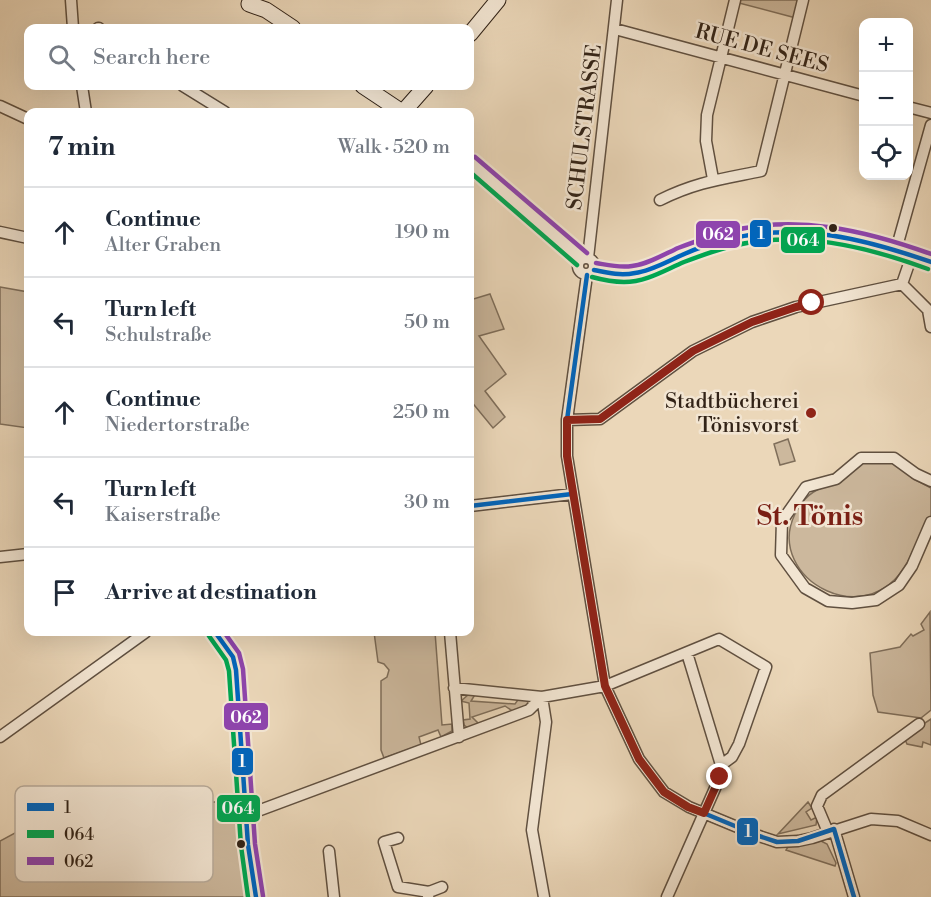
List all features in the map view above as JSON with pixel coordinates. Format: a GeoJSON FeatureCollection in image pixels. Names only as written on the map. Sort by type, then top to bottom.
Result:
{"type":"FeatureCollection","features":[{"type":"Feature","properties":{"kind":"street"},"geometry":{"type":"LineString","coordinates":[[71,0],[73,24]]}},
{"type":"Feature","properties":{"kind":"street"},"geometry":{"type":"LineString","coordinates":[[474,29],[498,0]]}},
{"type":"Feature","properties":{"kind":"street","name":"SCHULSTRASSE"},"geometry":{"type":"LineString","coordinates":[[585,259],[617,0]]}},
{"type":"Feature","properties":{"kind":"street"},"geometry":{"type":"LineString","coordinates":[[713,179],[706,141],[707,115],[735,0]]}},
{"type":"Feature","properties":{"kind":"street"},"geometry":{"type":"LineString","coordinates":[[660,200],[680,190],[713,179],[761,171],[803,0]]}},
{"type":"Feature","properties":{"kind":"street"},"geometry":{"type":"LineString","coordinates":[[245,2],[273,24]]}},
{"type":"Feature","properties":{"kind":"street"},"geometry":{"type":"LineString","coordinates":[[245,2],[266,10],[287,24]]}},
{"type":"Feature","properties":{"kind":"street","name":"RUE DE SEES"},"geometry":{"type":"LineString","coordinates":[[615,29],[859,95]]}},
{"type":"Feature","properties":{"kind":"street"},"geometry":{"type":"LineString","coordinates":[[83,90],[85,108]]}},
{"type":"Feature","properties":{"kind":"street"},"geometry":{"type":"LineString","coordinates":[[189,90],[219,108]]}},
{"type":"Feature","properties":{"kind":"street"},"geometry":{"type":"LineString","coordinates":[[369,90],[397,108]]}},
{"type":"Feature","properties":{"kind":"street"},"geometry":{"type":"LineString","coordinates":[[407,108],[422,90]]}},
{"type":"Feature","properties":{"kind":"street"},"geometry":{"type":"LineString","coordinates":[[0,106],[24,117]]}},
{"type":"Feature","properties":{"kind":"street"},"geometry":{"type":"LineString","coordinates":[[913,108],[931,113]]}},
{"type":"Feature","properties":{"kind":"street"},"geometry":{"type":"LineString","coordinates":[[896,250],[931,125]]}},
{"type":"Feature","properties":{"kind":"street"},"geometry":{"type":"LineString","coordinates":[[474,166],[585,259],[579,263],[582,273],[620,275],[646,272],[693,250],[766,232],[806,231],[847,237],[931,262]]}},
{"type":"Feature","properties":{"kind":"street"},"geometry":{"type":"LineString","coordinates":[[0,232],[24,237]]}},
{"type":"Feature","properties":{"kind":"street"},"geometry":{"type":"LineString","coordinates":[[902,284],[912,255]]}},
{"type":"Feature","properties":{"kind":"street"},"geometry":{"type":"LineString","coordinates":[[590,272],[567,420],[567,456],[605,686],[639,759],[664,792],[688,807],[777,842],[798,841],[871,819],[898,821],[931,835]]}},
{"type":"Feature","properties":{"kind":"street"},"geometry":{"type":"LineString","coordinates":[[902,284],[928,310],[931,327]]}},
{"type":"Feature","properties":{"kind":"street"},"geometry":{"type":"LineString","coordinates":[[567,420],[600,419],[693,351],[752,322],[796,307],[902,284]]}},
{"type":"Feature","properties":{"kind":"street"},"geometry":{"type":"LineString","coordinates":[[931,480],[915,474],[894,458],[861,458],[836,479],[806,487],[782,521],[781,555],[805,588],[828,601],[852,603],[876,600],[899,585],[912,566],[931,522]]}},
{"type":"Feature","properties":{"kind":"street"},"geometry":{"type":"LineString","coordinates":[[474,506],[573,494]]}},
{"type":"Feature","properties":{"kind":"street"},"geometry":{"type":"LineString","coordinates":[[0,557],[24,554]]}},
{"type":"Feature","properties":{"kind":"street"},"geometry":{"type":"LineString","coordinates":[[0,737],[140,636]]}},
{"type":"Feature","properties":{"kind":"street"},"geometry":{"type":"LineString","coordinates":[[218,636],[233,657],[236,670],[250,860],[256,897]]}},
{"type":"Feature","properties":{"kind":"street"},"geometry":{"type":"LineString","coordinates":[[450,636],[459,737]]}},
{"type":"Feature","properties":{"kind":"street"},"geometry":{"type":"LineString","coordinates":[[454,688],[542,697],[605,686],[719,639],[766,667],[739,744],[732,757],[721,765]]}},
{"type":"Feature","properties":{"kind":"street"},"geometry":{"type":"LineString","coordinates":[[667,897],[720,777],[721,765],[687,653]]}},
{"type":"Feature","properties":{"kind":"street"},"geometry":{"type":"LineString","coordinates":[[247,815],[529,711],[542,697]]}},
{"type":"Feature","properties":{"kind":"street"},"geometry":{"type":"LineString","coordinates":[[542,697],[546,722],[532,830],[544,897]]}},
{"type":"Feature","properties":{"kind":"street"},"geometry":{"type":"LineString","coordinates":[[854,897],[831,831],[817,806],[822,795],[919,724]]}},
{"type":"Feature","properties":{"kind":"street"},"geometry":{"type":"LineString","coordinates":[[398,838],[384,842],[399,892],[428,895],[442,887]]}},
{"type":"Feature","properties":{"kind":"street"},"geometry":{"type":"LineString","coordinates":[[329,852],[334,897]]}},
{"type":"Feature","properties":{"kind":"shaded area"},"geometry":{"type":"Polygon","coordinates":[[[740,0],[799,0],[796,18],[739,3],[740,0]]]}},
{"type":"Feature","properties":{"kind":"shaded area"},"geometry":{"type":"Polygon","coordinates":[[[0,287],[24,291],[24,427],[0,424],[0,287]]]}},
{"type":"Feature","properties":{"kind":"shaded area"},"geometry":{"type":"Polygon","coordinates":[[[490,294],[504,329],[479,336],[506,374],[485,391],[505,417],[493,428],[474,405],[474,299],[490,294]]]}},
{"type":"Feature","properties":{"kind":"shaded area"},"geometry":{"type":"Polygon","coordinates":[[[788,439],[795,461],[780,465],[774,444],[788,439]]]}},
{"type":"Feature","properties":{"kind":"shaded area"},"geometry":{"type":"Polygon","coordinates":[[[868,460],[897,463],[912,478],[931,488],[931,516],[911,555],[894,580],[872,594],[849,597],[827,591],[808,578],[794,560],[789,538],[795,514],[808,496],[826,486],[841,482],[841,479],[849,475],[855,467],[868,460]]]}},
{"type":"Feature","properties":{"kind":"shaded area"},"geometry":{"type":"Polygon","coordinates":[[[930,612],[931,710],[921,718],[878,712],[873,695],[870,653],[900,647],[911,634],[913,636],[924,630],[921,624],[930,612]]]}},
{"type":"Feature","properties":{"kind":"shaded area"},"geometry":{"type":"Polygon","coordinates":[[[375,636],[435,636],[442,725],[452,724],[452,731],[441,737],[438,730],[419,737],[421,745],[384,758],[381,750],[381,681],[387,677],[389,670],[384,664],[378,662],[375,636]]]}},
{"type":"Feature","properties":{"kind":"shaded area"},"geometry":{"type":"Polygon","coordinates":[[[476,693],[471,701],[515,704],[520,697],[527,699],[528,704],[526,708],[514,712],[505,706],[472,717],[479,724],[468,728],[464,725],[463,720],[470,719],[469,703],[461,701],[468,695],[476,693]]]}},
{"type":"Feature","properties":{"kind":"shaded area"},"geometry":{"type":"Polygon","coordinates":[[[931,719],[931,745],[923,742],[922,747],[907,744],[904,737],[931,719]]]}},
{"type":"Feature","properties":{"kind":"shaded area"},"geometry":{"type":"Polygon","coordinates":[[[237,799],[241,860],[247,897],[0,897],[0,841],[15,833],[15,882],[213,882],[213,802],[237,799]]]}},
{"type":"Feature","properties":{"kind":"shaded area"},"geometry":{"type":"Polygon","coordinates":[[[808,802],[812,808],[806,812],[811,820],[817,817],[816,825],[778,834],[808,802]]]}},
{"type":"Feature","properties":{"kind":"shaded area"},"geometry":{"type":"Polygon","coordinates":[[[821,841],[827,844],[836,863],[835,866],[786,850],[788,847],[821,841]]]}},
{"type":"Feature","properties":{"kind":"transit line","name":"062"},"geometry":{"type":"LineString","coordinates":[[475,157],[587,253]]}},
{"type":"Feature","properties":{"kind":"transit line","name":"064"},"geometry":{"type":"LineString","coordinates":[[474,175],[577,265]]}},
{"type":"Feature","properties":{"kind":"transit line","name":"062"},"geometry":{"type":"LineString","coordinates":[[596,263],[627,267],[638,265],[702,239],[752,227],[778,224],[830,227],[881,238],[931,254]]}},
{"type":"Feature","properties":{"kind":"transit line","name":"1"},"geometry":{"type":"LineString","coordinates":[[594,270],[620,274],[641,272],[717,242],[755,234],[781,232],[857,240],[931,262]]}},
{"type":"Feature","properties":{"kind":"transit line","name":"064"},"geometry":{"type":"LineString","coordinates":[[592,277],[620,282],[640,280],[708,253],[757,241],[782,240],[807,240],[856,247],[928,269]]}},
{"type":"Feature","properties":{"kind":"transit line","name":"1"},"geometry":{"type":"LineString","coordinates":[[587,275],[567,420],[567,456],[605,686],[639,759],[664,792],[689,807],[777,842],[798,841],[834,829]]}},
{"type":"Feature","properties":{"kind":"transit line","name":"1"},"geometry":{"type":"LineString","coordinates":[[474,506],[572,494]]}},
{"type":"Feature","properties":{"kind":"transit line","name":"064"},"geometry":{"type":"LineString","coordinates":[[209,636],[226,660],[229,671],[241,846],[248,897]]}},
{"type":"Feature","properties":{"kind":"transit line","name":"1"},"geometry":{"type":"LineString","coordinates":[[218,636],[233,657],[236,670],[248,845],[256,897]]}},
{"type":"Feature","properties":{"kind":"transit line","name":"062"},"geometry":{"type":"LineString","coordinates":[[227,636],[239,653],[243,669],[255,844],[263,896]]}},
{"type":"Feature","properties":{"kind":"transit line","name":"1"},"geometry":{"type":"LineString","coordinates":[[834,829],[854,897]]}},
{"type":"Feature","properties":{"kind":"place","name":"Stadtbücherei Tönisvorst"},"geometry":{"type":"Point","coordinates":[811,413]}},
{"type":"Feature","properties":{"kind":"district","name":"St. Tönis"},"geometry":{"type":"Point","coordinates":[810,516]}},
{"type":"Feature","properties":{"kind":"route"},"geometry":{"type":"LineString","coordinates":[[720,777],[704,813],[688,807],[664,792],[639,759],[605,686],[574,509],[567,456],[567,420],[600,419],[708,342],[752,322],[812,303]]}}]}
